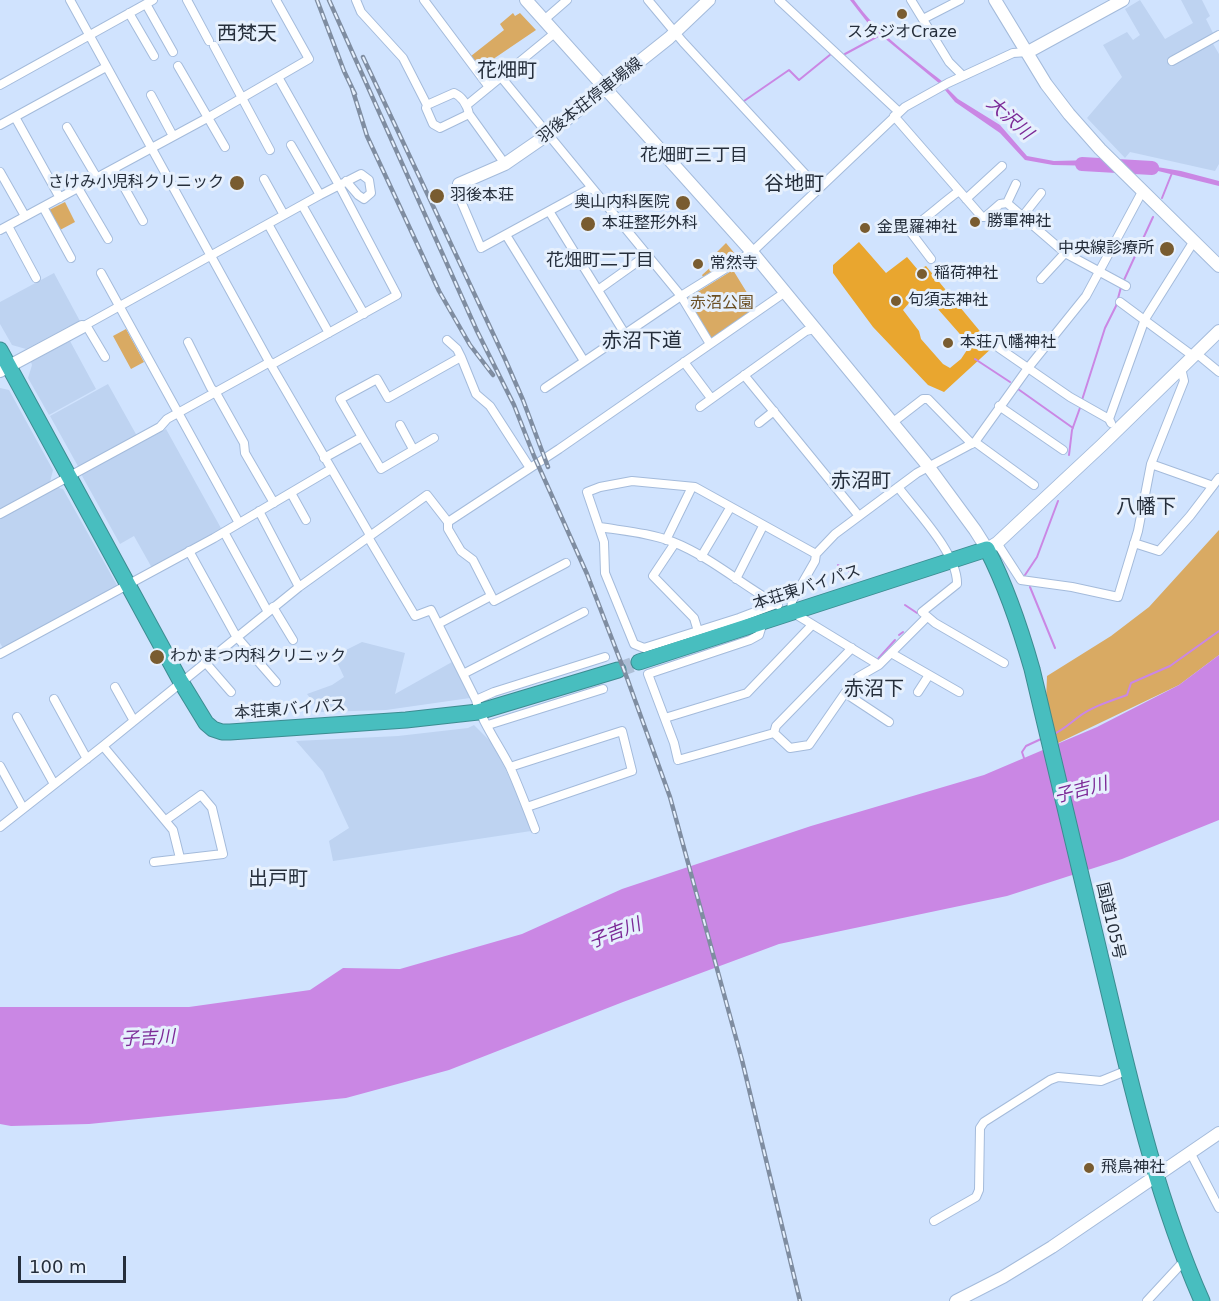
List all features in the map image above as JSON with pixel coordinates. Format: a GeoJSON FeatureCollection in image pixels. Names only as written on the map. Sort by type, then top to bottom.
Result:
{"type":"FeatureCollection","features":[{"type":"Feature","properties":{"kind":"highway","name":"本荘東バイパス"},"geometry":{"type":"LineString","coordinates":[[0,351],[4,369],[129,584],[181,681],[206,723],[213,729],[222,732],[394,721],[477,706],[618,670]]}},
{"type":"Feature","properties":{"kind":"highway","name":"本荘東バイパス"},"geometry":{"type":"LineString","coordinates":[[639,662],[791,611],[953,562],[992,546]]}},
{"type":"Feature","properties":{"kind":"highway","name":"国道105号"},"geometry":{"type":"LineString","coordinates":[[992,546],[1032,669],[1099,953],[1156,1175],[1184,1261],[1202,1301]]}},
{"type":"Feature","properties":{"kind":"street"},"geometry":{"type":"LineString","coordinates":[[70,0],[271,364],[415,616],[431,610],[477,706],[510,767],[535,829]]}},
{"type":"Feature","properties":{"kind":"street"},"geometry":{"type":"LineString","coordinates":[[187,0],[270,150]]}},
{"type":"Feature","properties":{"kind":"street"},"geometry":{"type":"LineString","coordinates":[[36,278],[4,228],[309,59],[276,0]]}},
{"type":"Feature","properties":{"kind":"street"},"geometry":{"type":"LineString","coordinates":[[356,0],[361,12],[404,58],[427,105],[426,108],[433,124],[440,128],[469,114]]}},
{"type":"Feature","properties":{"kind":"street"},"geometry":{"type":"LineString","coordinates":[[424,0],[489,87]]}},
{"type":"Feature","properties":{"kind":"street"},"geometry":{"type":"LineString","coordinates":[[526,0],[752,252],[928,466],[975,530],[1021,580],[1072,587],[1118,597],[1134,543],[1151,464],[1184,381],[1181,368]]}},
{"type":"Feature","properties":{"kind":"street"},"geometry":{"type":"LineString","coordinates":[[544,20],[567,0]]}},
{"type":"Feature","properties":{"kind":"street"},"geometry":{"type":"LineString","coordinates":[[648,0],[675,33],[818,188]]}},
{"type":"Feature","properties":{"kind":"street","name":"羽後本荘停車場線"},"geometry":{"type":"LineString","coordinates":[[459,184],[505,164],[547,135],[675,33],[709,0]]}},
{"type":"Feature","properties":{"kind":"street"},"geometry":{"type":"LineString","coordinates":[[779,0],[897,114],[982,217],[1000,204],[1007,203]]}},
{"type":"Feature","properties":{"kind":"street"},"geometry":{"type":"LineString","coordinates":[[911,0],[949,62],[963,76]]}},
{"type":"Feature","properties":{"kind":"street"},"geometry":{"type":"LineString","coordinates":[[922,19],[960,0]]}},
{"type":"Feature","properties":{"kind":"street"},"geometry":{"type":"LineString","coordinates":[[995,0],[1057,100],[1118,167],[1219,266]]}},
{"type":"Feature","properties":{"kind":"street"},"geometry":{"type":"LineString","coordinates":[[545,388],[681,296],[752,252],[897,114],[944,85],[1013,53],[1028,52],[1123,0]]}},
{"type":"Feature","properties":{"kind":"street"},"geometry":{"type":"LineString","coordinates":[[0,85],[149,2],[172,52]]}},
{"type":"Feature","properties":{"kind":"street"},"geometry":{"type":"LineString","coordinates":[[129,13],[154,56]]}},
{"type":"Feature","properties":{"kind":"street"},"geometry":{"type":"LineString","coordinates":[[467,105],[556,32]]}},
{"type":"Feature","properties":{"kind":"street"},"geometry":{"type":"LineString","coordinates":[[1172,61],[1219,34]]}},
{"type":"Feature","properties":{"kind":"street"},"geometry":{"type":"LineString","coordinates":[[178,66],[225,147]]}},
{"type":"Feature","properties":{"kind":"street"},"geometry":{"type":"LineString","coordinates":[[0,125],[106,67]]}},
{"type":"Feature","properties":{"kind":"street"},"geometry":{"type":"LineString","coordinates":[[0,514],[160,427],[167,419],[397,295],[342,183],[278,77]]}},
{"type":"Feature","properties":{"kind":"street"},"geometry":{"type":"LineString","coordinates":[[501,77],[681,296],[710,344]]}},
{"type":"Feature","properties":{"kind":"street"},"geometry":{"type":"LineString","coordinates":[[427,105],[454,93],[461,98],[467,105],[469,114],[505,164]]}},
{"type":"Feature","properties":{"kind":"street"},"geometry":{"type":"LineString","coordinates":[[152,94],[173,136]]}},
{"type":"Feature","properties":{"kind":"street"},"geometry":{"type":"LineString","coordinates":[[15,117],[60,198]]}},
{"type":"Feature","properties":{"kind":"street"},"geometry":{"type":"LineString","coordinates":[[67,127],[97,178]]}},
{"type":"Feature","properties":{"kind":"street"},"geometry":{"type":"LineString","coordinates":[[291,146],[320,195]]}},
{"type":"Feature","properties":{"kind":"street"},"geometry":{"type":"LineString","coordinates":[[966,199],[1002,166]]}},
{"type":"Feature","properties":{"kind":"street"},"geometry":{"type":"LineString","coordinates":[[114,169],[143,221]]}},
{"type":"Feature","properties":{"kind":"street"},"geometry":{"type":"LineString","coordinates":[[0,172],[25,216]]}},
{"type":"Feature","properties":{"kind":"street"},"geometry":{"type":"LineString","coordinates":[[264,179],[284,215]]}},
{"type":"Feature","properties":{"kind":"street"},"geometry":{"type":"LineString","coordinates":[[4,369],[342,183]]}},
{"type":"Feature","properties":{"kind":"street"},"geometry":{"type":"LineString","coordinates":[[459,184],[458,194],[481,248],[591,188]]}},
{"type":"Feature","properties":{"kind":"street"},"geometry":{"type":"LineString","coordinates":[[1007,203],[1016,184]]}},
{"type":"Feature","properties":{"kind":"street"},"geometry":{"type":"LineString","coordinates":[[78,188],[108,238]]}},
{"type":"Feature","properties":{"kind":"street"},"geometry":{"type":"LineString","coordinates":[[791,611],[792,601],[815,561],[816,554],[835,534],[928,466],[974,443],[999,406],[1086,296],[1143,190]]}},
{"type":"Feature","properties":{"kind":"street"},"geometry":{"type":"LineString","coordinates":[[931,259],[909,230],[959,191]]}},
{"type":"Feature","properties":{"kind":"street"},"geometry":{"type":"LineString","coordinates":[[1022,217],[1041,193]]}},
{"type":"Feature","properties":{"kind":"street"},"geometry":{"type":"LineString","coordinates":[[1007,203],[1065,253],[1126,286]]}},
{"type":"Feature","properties":{"kind":"street"},"geometry":{"type":"LineString","coordinates":[[302,205],[364,314]]}},
{"type":"Feature","properties":{"kind":"street"},"geometry":{"type":"LineString","coordinates":[[43,207],[71,258]]}},
{"type":"Feature","properties":{"kind":"street"},"geometry":{"type":"LineString","coordinates":[[549,211],[625,334]]}},
{"type":"Feature","properties":{"kind":"street"},"geometry":{"type":"LineString","coordinates":[[268,224],[328,333]]}},
{"type":"Feature","properties":{"kind":"street"},"geometry":{"type":"LineString","coordinates":[[506,235],[584,361]]}},
{"type":"Feature","properties":{"kind":"street"},"geometry":{"type":"LineString","coordinates":[[1109,419],[1145,319],[1194,241]]}},
{"type":"Feature","properties":{"kind":"street"},"geometry":{"type":"LineString","coordinates":[[1041,279],[1065,253]]}},
{"type":"Feature","properties":{"kind":"street"},"geometry":{"type":"LineString","coordinates":[[598,290],[647,255]]}},
{"type":"Feature","properties":{"kind":"street"},"geometry":{"type":"LineString","coordinates":[[101,273],[240,523]]}},
{"type":"Feature","properties":{"kind":"street"},"geometry":{"type":"LineString","coordinates":[[448,522],[784,293]]}},
{"type":"Feature","properties":{"kind":"street"},"geometry":{"type":"LineString","coordinates":[[1120,302],[1219,372]]}},
{"type":"Feature","properties":{"kind":"street"},"geometry":{"type":"LineString","coordinates":[[84,326],[105,357]]}},
{"type":"Feature","properties":{"kind":"street"},"geometry":{"type":"LineString","coordinates":[[700,407],[806,331],[814,329]]}},
{"type":"Feature","properties":{"kind":"street"},"geometry":{"type":"LineString","coordinates":[[992,546],[1115,432],[1219,331]]}},
{"type":"Feature","properties":{"kind":"street"},"geometry":{"type":"LineString","coordinates":[[447,340],[457,349],[476,394],[490,406],[530,468]]}},
{"type":"Feature","properties":{"kind":"street"},"geometry":{"type":"LineString","coordinates":[[188,342],[211,388],[244,443],[245,453],[274,503]]}},
{"type":"Feature","properties":{"kind":"street"},"geometry":{"type":"LineString","coordinates":[[999,348],[1081,404],[1109,419],[1115,432]]}},
{"type":"Feature","properties":{"kind":"street"},"geometry":{"type":"LineString","coordinates":[[434,438],[381,470],[340,399],[377,379],[388,398],[461,357]]}},
{"type":"Feature","properties":{"kind":"street"},"geometry":{"type":"LineString","coordinates":[[684,362],[711,398]]}},
{"type":"Feature","properties":{"kind":"street"},"geometry":{"type":"LineString","coordinates":[[744,375],[860,516]]}},
{"type":"Feature","properties":{"kind":"street"},"geometry":{"type":"LineString","coordinates":[[892,423],[923,399],[928,399],[974,443],[1034,485]]}},
{"type":"Feature","properties":{"kind":"street"},"geometry":{"type":"LineString","coordinates":[[999,406],[1064,450]]}},
{"type":"Feature","properties":{"kind":"street"},"geometry":{"type":"LineString","coordinates":[[759,423],[774,411]]}},
{"type":"Feature","properties":{"kind":"street"},"geometry":{"type":"LineString","coordinates":[[400,426],[413,449]]}},
{"type":"Feature","properties":{"kind":"street"},"geometry":{"type":"LineString","coordinates":[[324,458],[362,436]]}},
{"type":"Feature","properties":{"kind":"street"},"geometry":{"type":"LineString","coordinates":[[1151,464],[1213,486]]}},
{"type":"Feature","properties":{"kind":"street"},"geometry":{"type":"LineString","coordinates":[[0,654],[224,532],[331,469]]}},
{"type":"Feature","properties":{"kind":"street"},"geometry":{"type":"LineString","coordinates":[[1134,543],[1159,551],[1219,478]]}},
{"type":"Feature","properties":{"kind":"street"},"geometry":{"type":"LineString","coordinates":[[776,604],[644,648],[634,644],[605,573],[604,542],[587,492],[632,481],[692,487],[816,554]]}},
{"type":"Feature","properties":{"kind":"street"},"geometry":{"type":"LineString","coordinates":[[666,540],[692,487]]}},
{"type":"Feature","properties":{"kind":"street"},"geometry":{"type":"LineString","coordinates":[[898,487],[946,549],[957,574],[957,584],[922,612],[1004,663]]}},
{"type":"Feature","properties":{"kind":"street"},"geometry":{"type":"LineString","coordinates":[[291,493],[306,520]]}},
{"type":"Feature","properties":{"kind":"street"},"geometry":{"type":"LineString","coordinates":[[0,827],[270,609],[427,495],[448,522],[448,529],[461,550],[473,560],[494,601],[566,563]]}},
{"type":"Feature","properties":{"kind":"street"},"geometry":{"type":"LineString","coordinates":[[701,556],[730,508]]}},
{"type":"Feature","properties":{"kind":"street"},"geometry":{"type":"LineString","coordinates":[[259,511],[299,587]]}},
{"type":"Feature","properties":{"kind":"street"},"geometry":{"type":"LineString","coordinates":[[736,579],[763,526]]}},
{"type":"Feature","properties":{"kind":"street"},"geometry":{"type":"LineString","coordinates":[[600,527],[675,543],[701,556],[879,665]]}},
{"type":"Feature","properties":{"kind":"street"},"geometry":{"type":"LineString","coordinates":[[224,532],[270,609],[293,640]]}},
{"type":"Feature","properties":{"kind":"street"},"geometry":{"type":"LineString","coordinates":[[675,543],[653,576],[694,618],[698,631]]}},
{"type":"Feature","properties":{"kind":"street"},"geometry":{"type":"LineString","coordinates":[[189,551],[236,636],[276,682]]}},
{"type":"Feature","properties":{"kind":"street"},"geometry":{"type":"LineString","coordinates":[[438,624],[491,596]]}},
{"type":"Feature","properties":{"kind":"street"},"geometry":{"type":"LineString","coordinates":[[463,674],[584,612]]}},
{"type":"Feature","properties":{"kind":"street"},"geometry":{"type":"LineString","coordinates":[[774,733],[790,748],[809,745],[858,677],[879,665],[927,617]]}},
{"type":"Feature","properties":{"kind":"street"},"geometry":{"type":"LineString","coordinates":[[764,621],[759,635],[750,640],[648,674],[678,760],[774,733]]}},
{"type":"Feature","properties":{"kind":"street"},"geometry":{"type":"LineString","coordinates":[[665,718],[747,693],[812,626]]}},
{"type":"Feature","properties":{"kind":"street"},"geometry":{"type":"LineString","coordinates":[[774,733],[776,726],[852,648]]}},
{"type":"Feature","properties":{"kind":"street"},"geometry":{"type":"LineString","coordinates":[[891,653],[959,692]]}},
{"type":"Feature","properties":{"kind":"street"},"geometry":{"type":"LineString","coordinates":[[477,706],[494,692],[605,657]]}},
{"type":"Feature","properties":{"kind":"street"},"geometry":{"type":"LineString","coordinates":[[205,662],[231,692]]}},
{"type":"Feature","properties":{"kind":"street"},"geometry":{"type":"LineString","coordinates":[[918,692],[929,675]]}},
{"type":"Feature","properties":{"kind":"street"},"geometry":{"type":"LineString","coordinates":[[115,687],[134,721]]}},
{"type":"Feature","properties":{"kind":"street"},"geometry":{"type":"LineString","coordinates":[[488,725],[603,689]]}},
{"type":"Feature","properties":{"kind":"street"},"geometry":{"type":"LineString","coordinates":[[845,693],[889,722]]}},
{"type":"Feature","properties":{"kind":"street"},"geometry":{"type":"LineString","coordinates":[[54,699],[87,759]]}},
{"type":"Feature","properties":{"kind":"street"},"geometry":{"type":"LineString","coordinates":[[17,717],[54,784]]}},
{"type":"Feature","properties":{"kind":"street"},"geometry":{"type":"LineString","coordinates":[[510,767],[622,731],[632,771],[527,807]]}},
{"type":"Feature","properties":{"kind":"street"},"geometry":{"type":"LineString","coordinates":[[103,746],[173,830],[180,858]]}},
{"type":"Feature","properties":{"kind":"street"},"geometry":{"type":"LineString","coordinates":[[0,766],[23,808]]}},
{"type":"Feature","properties":{"kind":"street"},"geometry":{"type":"LineString","coordinates":[[154,862],[223,854],[212,808],[201,795],[166,820]]}},
{"type":"Feature","properties":{"kind":"street"},"geometry":{"type":"LineString","coordinates":[[934,1221],[976,1197],[979,1190],[980,1128],[984,1122],[1058,1077],[1101,1080],[1128,1070]]}},
{"type":"Feature","properties":{"kind":"street"},"geometry":{"type":"LineString","coordinates":[[956,1301],[1052,1247],[1219,1133]]}},
{"type":"Feature","properties":{"kind":"street"},"geometry":{"type":"LineString","coordinates":[[1190,1152],[1219,1208]]}},
{"type":"Feature","properties":{"kind":"street"},"geometry":{"type":"LineString","coordinates":[[1146,1301],[1184,1261]]}},
{"type":"Feature","properties":{"kind":"shaded area"},"geometry":{"type":"Polygon","coordinates":[[[1140,0],[1165,39],[1193,23],[1181,0],[1202,0],[1210,16],[1206,19],[1216,39],[1212,42],[1219,54],[1219,164],[1215,171],[1130,152],[1125,158],[1087,118],[1122,77],[1103,45],[1127,32],[1133,40],[1140,35],[1125,9],[1140,0]]]}},
{"type":"Feature","properties":{"kind":"shaded area"},"geometry":{"type":"Polygon","coordinates":[[[859,242],[886,273],[907,257],[918,270],[926,266],[993,347],[944,392],[928,385],[873,327],[833,273],[833,265],[859,242]],[[923,292],[918,293],[903,310],[919,331],[921,339],[943,364],[950,368],[961,359],[967,350],[966,341],[923,292]]]}},
{"type":"Feature","properties":{"kind":"shaded area"},"geometry":{"type":"Polygon","coordinates":[[[54,273],[81,323],[69,326],[26,349],[12,345],[0,324],[0,302],[54,273]]]}},
{"type":"Feature","properties":{"kind":"shaded area"},"geometry":{"type":"Polygon","coordinates":[[[70,341],[96,389],[49,415],[28,378],[31,362],[70,341]]]}},
{"type":"Feature","properties":{"kind":"shaded area"},"geometry":{"type":"Polygon","coordinates":[[[108,384],[137,436],[79,468],[50,416],[108,384]]]}},
{"type":"Feature","properties":{"kind":"shaded area"},"geometry":{"type":"Polygon","coordinates":[[[0,388],[9,390],[53,470],[50,482],[0,510],[0,388]]]}},
{"type":"Feature","properties":{"kind":"shaded area"},"geometry":{"type":"Polygon","coordinates":[[[166,429],[222,530],[152,568],[134,536],[120,544],[81,474],[166,429]]]}},
{"type":"Feature","properties":{"kind":"shaded area"},"geometry":{"type":"Polygon","coordinates":[[[56,487],[63,489],[118,587],[4,650],[0,643],[0,517],[56,487]]]}},
{"type":"Feature","properties":{"kind":"shaded area"},"geometry":{"type":"Polygon","coordinates":[[[362,642],[405,653],[395,694],[452,662],[470,698],[386,710],[321,712],[307,694],[332,685],[344,677],[334,656],[362,642]]]}},
{"type":"Feature","properties":{"kind":"shaded area"},"geometry":{"type":"Polygon","coordinates":[[[474,725],[494,745],[520,800],[531,831],[333,861],[329,841],[349,828],[323,772],[296,741],[398,736],[468,728],[474,725]]]}},
{"type":"Feature","properties":{"kind":"green space"},"geometry":{"type":"Polygon","coordinates":[[[513,13],[515,16],[520,13],[536,30],[480,68],[471,56],[504,30],[500,24],[513,13]]]}},
{"type":"Feature","properties":{"kind":"green space"},"geometry":{"type":"Polygon","coordinates":[[[65,202],[75,222],[60,230],[49,210],[65,202]]]}},
{"type":"Feature","properties":{"kind":"green space"},"geometry":{"type":"Polygon","coordinates":[[[726,243],[736,255],[703,277],[702,275],[712,266],[708,261],[726,243]]]}},
{"type":"Feature","properties":{"kind":"green space","name":"赤沼公園"},"geometry":{"type":"Polygon","coordinates":[[[733,270],[757,309],[713,338],[709,337],[687,303],[688,298],[733,270]]]}},
{"type":"Feature","properties":{"kind":"green space"},"geometry":{"type":"Polygon","coordinates":[[[126,329],[144,362],[131,369],[113,336],[126,329]]]}},
{"type":"Feature","properties":{"kind":"green space"},"geometry":{"type":"Polygon","coordinates":[[[1219,530],[1219,655],[1179,685],[1056,744],[1046,701],[1047,676],[1111,636],[1149,607],[1219,530]]]}},
{"type":"Feature","properties":{"kind":"water"},"geometry":{"type":"Polygon","coordinates":[[[850,0],[854,0],[873,23],[943,82],[940,84],[871,27],[850,0]]]}},
{"type":"Feature","properties":{"kind":"water"},"geometry":{"type":"Polygon","coordinates":[[[948,89],[958,99],[1000,125],[1027,156],[1054,161],[1095,160],[1101,166],[1053,165],[1025,160],[1000,133],[955,102],[945,90],[948,89]]]}},
{"type":"Feature","properties":{"kind":"water"},"geometry":{"type":"Polygon","coordinates":[[[1133,163],[1181,171],[1219,181],[1219,186],[1150,169],[1138,169],[1133,163]]]}},
{"type":"Feature","properties":{"kind":"water","name":"子吉川"},"geometry":{"type":"Polygon","coordinates":[[[1219,655],[1219,820],[1122,859],[1007,896],[779,944],[449,1070],[346,1098],[89,1124],[11,1126],[0,1124],[0,1007],[189,1007],[310,990],[343,968],[400,969],[522,934],[622,889],[811,826],[984,775],[1097,727],[1179,685],[1219,655]]]}},
{"type":"Feature","properties":{"kind":"waterway"},"geometry":{"type":"LineString","coordinates":[[845,54],[882,34]]}},
{"type":"Feature","properties":{"kind":"waterway"},"geometry":{"type":"LineString","coordinates":[[744,101],[789,70],[799,80],[831,54]]}},
{"type":"Feature","properties":{"kind":"waterway","name":"大沢川"},"geometry":{"type":"LineString","coordinates":[[1082,164],[1152,168]]}},
{"type":"Feature","properties":{"kind":"waterway"},"geometry":{"type":"LineString","coordinates":[[1162,198],[1172,173]]}},
{"type":"Feature","properties":{"kind":"waterway"},"geometry":{"type":"LineString","coordinates":[[1124,280],[1153,217]]}},
{"type":"Feature","properties":{"kind":"waterway"},"geometry":{"type":"LineString","coordinates":[[1082,400],[1121,287]]}},
{"type":"Feature","properties":{"kind":"waterway"},"geometry":{"type":"LineString","coordinates":[[975,359],[1010,382]]}},
{"type":"Feature","properties":{"kind":"waterway"},"geometry":{"type":"LineString","coordinates":[[1018,389],[1073,428]]}},
{"type":"Feature","properties":{"kind":"waterway"},"geometry":{"type":"LineString","coordinates":[[1069,455],[1072,430],[1081,405]]}},
{"type":"Feature","properties":{"kind":"waterway"},"geometry":{"type":"LineString","coordinates":[[1025,575],[1037,557],[1058,501]]}},
{"type":"Feature","properties":{"kind":"waterway"},"geometry":{"type":"LineString","coordinates":[[838,565],[860,578]]}},
{"type":"Feature","properties":{"kind":"waterway"},"geometry":{"type":"LineString","coordinates":[[1030,587],[1055,648]]}},
{"type":"Feature","properties":{"kind":"waterway"},"geometry":{"type":"LineString","coordinates":[[905,605],[917,613]]}},
{"type":"Feature","properties":{"kind":"waterway"},"geometry":{"type":"LineString","coordinates":[[1052,735],[1088,711],[1127,695],[1131,683],[1170,666],[1219,631]]}},
{"type":"Feature","properties":{"kind":"waterway"},"geometry":{"type":"LineString","coordinates":[[899,635],[903,632]]}},
{"type":"Feature","properties":{"kind":"waterway"},"geometry":{"type":"LineString","coordinates":[[877,660],[895,640]]}},
{"type":"Feature","properties":{"kind":"waterway"},"geometry":{"type":"LineString","coordinates":[[1024,758],[1022,752],[1026,746],[1041,739]]}},
{"type":"Feature","properties":{"kind":"tunnel"},"geometry":{"type":"LineString","coordinates":[[618,670],[639,662]]}},
{"type":"Feature","properties":{"kind":"railway"},"geometry":{"type":"LineString","coordinates":[[317,0],[355,94]]}},
{"type":"Feature","properties":{"kind":"railway"},"geometry":{"type":"LineString","coordinates":[[329,0],[477,331],[514,405],[534,456],[587,574],[627,678],[670,797],[742,1060],[800,1301]]}},
{"type":"Feature","properties":{"kind":"railway"},"geometry":{"type":"LineString","coordinates":[[363,57],[505,359],[548,467]]}},
{"type":"Feature","properties":{"kind":"railway"},"geometry":{"type":"LineString","coordinates":[[352,88],[367,136],[439,291],[470,345],[493,375]]}},
{"type":"Feature","properties":{"kind":"place","name":"スタジオCraze"},"geometry":{"type":"Point","coordinates":[902,14]}},
{"type":"Feature","properties":{"kind":"place","name":"さけみ小児科クリニック"},"geometry":{"type":"Point","coordinates":[237,183]}},
{"type":"Feature","properties":{"kind":"place","name":"羽後本荘"},"geometry":{"type":"Point","coordinates":[437,196]}},
{"type":"Feature","properties":{"kind":"place","name":"奥山内科医院"},"geometry":{"type":"Point","coordinates":[683,203]}},
{"type":"Feature","properties":{"kind":"place","name":"勝軍神社"},"geometry":{"type":"Point","coordinates":[975,222]}},
{"type":"Feature","properties":{"kind":"place","name":"本荘整形外科"},"geometry":{"type":"Point","coordinates":[588,224]}},
{"type":"Feature","properties":{"kind":"place","name":"金毘羅神社"},"geometry":{"type":"Point","coordinates":[865,228]}},
{"type":"Feature","properties":{"kind":"place","name":"中央線診療所"},"geometry":{"type":"Point","coordinates":[1167,249]}},
{"type":"Feature","properties":{"kind":"place","name":"常然寺"},"geometry":{"type":"Point","coordinates":[698,264]}},
{"type":"Feature","properties":{"kind":"place","name":"稲荷神社"},"geometry":{"type":"Point","coordinates":[922,274]}},
{"type":"Feature","properties":{"kind":"place","name":"句須志神社"},"geometry":{"type":"Point","coordinates":[896,301]}},
{"type":"Feature","properties":{"kind":"place","name":"本荘八幡神社"},"geometry":{"type":"Point","coordinates":[948,343]}},
{"type":"Feature","properties":{"kind":"place","name":"わかまつ内科クリニック"},"geometry":{"type":"Point","coordinates":[157,657]}},
{"type":"Feature","properties":{"kind":"place","name":"飛鳥神社"},"geometry":{"type":"Point","coordinates":[1089,1168]}},
{"type":"Feature","properties":{"kind":"district","name":"西梵天"},"geometry":{"type":"Point","coordinates":[247,35]}},
{"type":"Feature","properties":{"kind":"district","name":"花畑町"},"geometry":{"type":"Point","coordinates":[507,72]}},
{"type":"Feature","properties":{"kind":"district","name":"花畑町三丁目"},"geometry":{"type":"Point","coordinates":[694,156]}},
{"type":"Feature","properties":{"kind":"district","name":"谷地町"},"geometry":{"type":"Point","coordinates":[794,185]}},
{"type":"Feature","properties":{"kind":"district","name":"花畑町二丁目"},"geometry":{"type":"Point","coordinates":[600,261]}},
{"type":"Feature","properties":{"kind":"district","name":"赤沼下道"},"geometry":{"type":"Point","coordinates":[642,342]}},
{"type":"Feature","properties":{"kind":"district","name":"赤沼町"},"geometry":{"type":"Point","coordinates":[861,482]}},
{"type":"Feature","properties":{"kind":"district","name":"八幡下"},"geometry":{"type":"Point","coordinates":[1146,508]}},
{"type":"Feature","properties":{"kind":"district","name":"赤沼下"},"geometry":{"type":"Point","coordinates":[874,690]}},
{"type":"Feature","properties":{"kind":"district","name":"出戸町"},"geometry":{"type":"Point","coordinates":[278,880]}}]}
